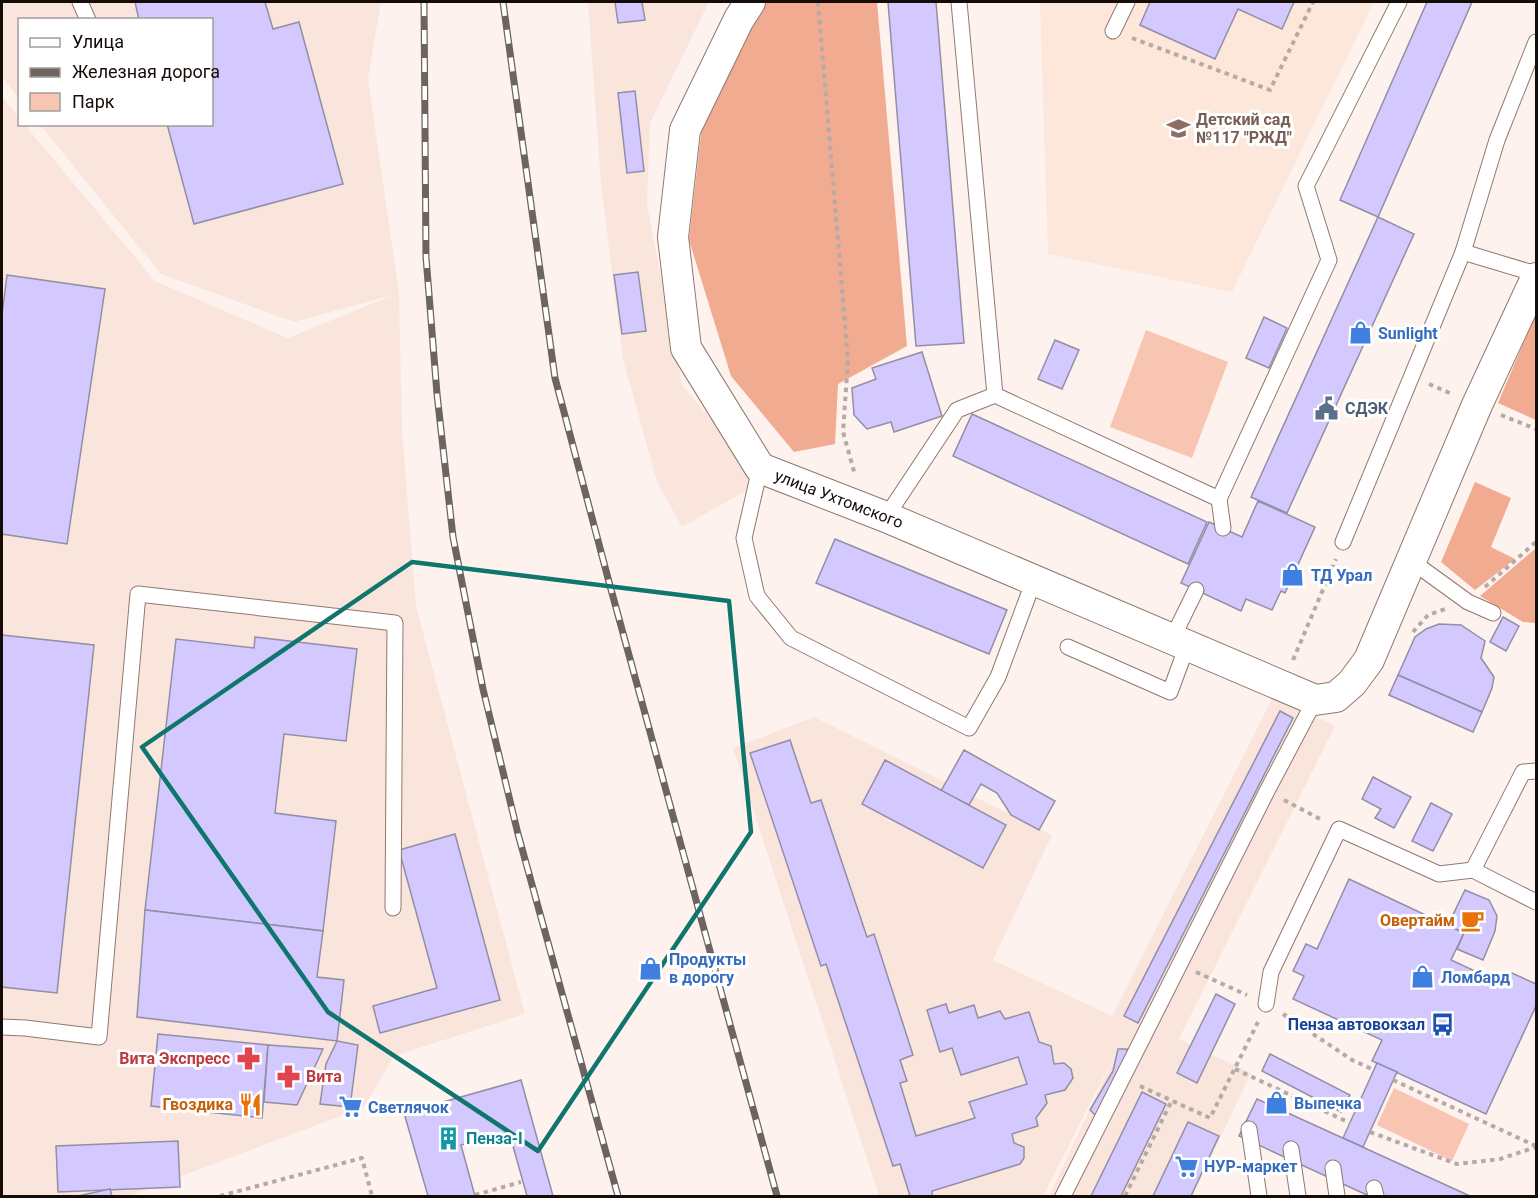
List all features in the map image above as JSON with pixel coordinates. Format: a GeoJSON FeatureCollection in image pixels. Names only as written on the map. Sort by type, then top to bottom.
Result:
{"type":"FeatureCollection","features":[{"type":"Feature","properties":{"kind":"street","name":"улица Ухтомского"},"geometry":{"type":"LineString","coordinates":[[750,2],[685,130],[673,237],[686,348],[759,468],[875,512],[1315,700]]}},
{"type":"Feature","properties":{"kind":"street"},"geometry":{"type":"LineString","coordinates":[[1315,700],[1336,697],[1352,683],[1369,660],[1477,405],[1536,276]]}},
{"type":"Feature","properties":{"kind":"lane"},"geometry":{"type":"LineString","coordinates":[[80,2],[87,18]]}},
{"type":"Feature","properties":{"kind":"lane"},"geometry":{"type":"LineString","coordinates":[[959,2],[995,395]]}},
{"type":"Feature","properties":{"kind":"lane"},"geometry":{"type":"LineString","coordinates":[[1113,31],[1127,2]]}},
{"type":"Feature","properties":{"kind":"lane"},"geometry":{"type":"LineString","coordinates":[[1223,528],[1220,499],[1329,260],[1306,186],[1399,2]]}},
{"type":"Feature","properties":{"kind":"lane"},"geometry":{"type":"LineString","coordinates":[[1343,542],[1463,252],[1497,140],[1536,42]]}},
{"type":"Feature","properties":{"kind":"lane"},"geometry":{"type":"LineString","coordinates":[[1463,252],[1536,276]]}},
{"type":"Feature","properties":{"kind":"lane"},"geometry":{"type":"LineString","coordinates":[[875,512],[957,410],[995,395],[1220,499]]}},
{"type":"Feature","properties":{"kind":"lane"},"geometry":{"type":"LineString","coordinates":[[759,468],[744,538],[757,596],[791,638],[969,728],[998,677],[1034,580]]}},
{"type":"Feature","properties":{"kind":"lane"},"geometry":{"type":"LineString","coordinates":[[1410,560],[1468,602],[1493,613]]}},
{"type":"Feature","properties":{"kind":"lane"},"geometry":{"type":"LineString","coordinates":[[1068,647],[1170,692],[1180,643],[1196,590]]}},
{"type":"Feature","properties":{"kind":"lane"},"geometry":{"type":"LineString","coordinates":[[2,1027],[99,1037],[138,594],[394,623],[393,908]]}},
{"type":"Feature","properties":{"kind":"lane"},"geometry":{"type":"LineString","coordinates":[[1063,1197],[1315,700]]}},
{"type":"Feature","properties":{"kind":"lane"},"geometry":{"type":"LineString","coordinates":[[1473,870],[1523,772],[1536,771]]}},
{"type":"Feature","properties":{"kind":"lane"},"geometry":{"type":"LineString","coordinates":[[1266,1004],[1271,972],[1339,829],[1439,874],[1473,870],[1536,902]]}},
{"type":"Feature","properties":{"kind":"lane"},"geometry":{"type":"LineString","coordinates":[[1250,1129],[1258,1197]]}},
{"type":"Feature","properties":{"kind":"lane"},"geometry":{"type":"LineString","coordinates":[[1291,1149],[1298,1197]]}},
{"type":"Feature","properties":{"kind":"lane"},"geometry":{"type":"LineString","coordinates":[[1333,1168],[1337,1197]]}},
{"type":"Feature","properties":{"kind":"path"},"geometry":{"type":"LineString","coordinates":[[818,2],[848,360],[843,432],[875,512]]}},
{"type":"Feature","properties":{"kind":"path"},"geometry":{"type":"LineString","coordinates":[[1113,31],[1270,90],[1313,2]]}},
{"type":"Feature","properties":{"kind":"path"},"geometry":{"type":"LineString","coordinates":[[1281,685],[1332,570]]}},
{"type":"Feature","properties":{"kind":"path"},"geometry":{"type":"LineString","coordinates":[[1267,791],[1339,829]]}},
{"type":"Feature","properties":{"kind":"path"},"geometry":{"type":"LineString","coordinates":[[1155,1093],[1210,1118],[1266,1004]]}},
{"type":"Feature","properties":{"kind":"path"},"geometry":{"type":"LineString","coordinates":[[1292,1019],[1352,1060],[1374,1070]]}},
{"type":"Feature","properties":{"kind":"path"},"geometry":{"type":"LineString","coordinates":[[1235,1069],[1350,1123]]}},
{"type":"Feature","properties":{"kind":"path"},"geometry":{"type":"LineString","coordinates":[[1393,1080],[1536,1146]]}},
{"type":"Feature","properties":{"kind":"path"},"geometry":{"type":"LineString","coordinates":[[1125,1197],[1172,1100]]}},
{"type":"Feature","properties":{"kind":"path"},"geometry":{"type":"LineString","coordinates":[[1370,1132],[1457,1164],[1500,1159],[1536,1146]]}},
{"type":"Feature","properties":{"kind":"path"},"geometry":{"type":"LineString","coordinates":[[220,1197],[362,1158],[372,1197]]}},
{"type":"Feature","properties":{"kind":"path"},"geometry":{"type":"LineString","coordinates":[[475,1195],[521,1182]]}},
{"type":"Feature","properties":{"kind":"highlighted area"},"geometry":{"type":"Polygon","coordinates":[[[412,562],[729,601],[751,832],[538,1151],[328,1012],[142,747],[412,562]]]}},
{"type":"Feature","properties":{"kind":"shaded area"},"geometry":{"type":"Polygon","coordinates":[[[2,2],[381,2],[368,79],[399,293],[402,429],[416,606],[525,1014],[394,1056],[364,1107],[129,1196],[2,1196],[2,96],[18,117],[18,126],[26,126],[155,281],[288,338],[393,295],[294,322],[161,274],[41,126],[213,126],[213,18],[18,18],[18,98],[2,77],[2,2]]]}},
{"type":"Feature","properties":{"kind":"shaded area"},"geometry":{"type":"Polygon","coordinates":[[[588,2],[709,2],[650,123],[647,205],[682,385],[763,481],[682,527],[657,482],[623,359],[601,184],[588,2]]]}},
{"type":"Feature","properties":{"kind":"shaded area"},"geometry":{"type":"Polygon","coordinates":[[[762,2],[877,2],[907,346],[838,384],[835,444],[794,452],[731,376],[689,240],[703,117],[762,2]]]}},
{"type":"Feature","properties":{"kind":"shaded area","name":"Детский сад №117 \"РЖД\""},"geometry":{"type":"Polygon","coordinates":[[[1040,2],[1374,2],[1232,292],[1048,254],[1040,2]]]}},
{"type":"Feature","properties":{"kind":"shaded area"},"geometry":{"type":"Polygon","coordinates":[[[1536,313],[1536,420],[1498,403],[1536,313]]]}},
{"type":"Feature","properties":{"kind":"shaded area"},"geometry":{"type":"Polygon","coordinates":[[[1475,482],[1511,498],[1491,547],[1515,559],[1475,590],[1441,562],[1475,482]]]}},
{"type":"Feature","properties":{"kind":"shaded area"},"geometry":{"type":"Polygon","coordinates":[[[1536,548],[1536,623],[1523,622],[1480,596],[1536,548]]]}},
{"type":"Feature","properties":{"kind":"shaded area"},"geometry":{"type":"Polygon","coordinates":[[[1274,695],[1335,726],[1179,1039],[1251,1073],[1193,1196],[1049,1196],[1118,1049],[1043,1196],[879,1196],[733,748],[814,717],[1052,835],[993,960],[1112,1016],[1274,695]]]}},
{"type":"Feature","properties":{"kind":"green space"},"geometry":{"type":"Polygon","coordinates":[[[1146,330],[1228,362],[1192,458],[1110,427],[1146,330]]]}},
{"type":"Feature","properties":{"kind":"green space"},"geometry":{"type":"Polygon","coordinates":[[[1394,1088],[1469,1124],[1452,1161],[1377,1125],[1394,1088]]]}},
{"type":"Feature","properties":{"kind":"building"},"geometry":{"type":"Polygon","coordinates":[[[135,2],[265,2],[273,29],[299,22],[343,184],[194,224],[168,126],[213,126],[213,18],[139,18],[135,2]]]}},
{"type":"Feature","properties":{"kind":"building"},"geometry":{"type":"Polygon","coordinates":[[[615,2],[642,2],[645,20],[618,23],[615,2]]]}},
{"type":"Feature","properties":{"kind":"building"},"geometry":{"type":"Polygon","coordinates":[[[888,2],[936,2],[964,343],[916,346],[888,2]]]}},
{"type":"Feature","properties":{"kind":"building"},"geometry":{"type":"Polygon","coordinates":[[[1150,2],[1294,2],[1282,29],[1238,9],[1215,59],[1140,25],[1150,2]]]}},
{"type":"Feature","properties":{"kind":"building"},"geometry":{"type":"Polygon","coordinates":[[[1427,2],[1472,2],[1378,217],[1340,200],[1427,2]]]}},
{"type":"Feature","properties":{"kind":"building"},"geometry":{"type":"Polygon","coordinates":[[[635,91],[644,171],[627,173],[618,93],[635,91]]]}},
{"type":"Feature","properties":{"kind":"building"},"geometry":{"type":"Polygon","coordinates":[[[1378,217],[1414,234],[1287,513],[1251,497],[1378,217]]]}},
{"type":"Feature","properties":{"kind":"building"},"geometry":{"type":"Polygon","coordinates":[[[638,272],[646,331],[622,334],[614,275],[638,272]]]}},
{"type":"Feature","properties":{"kind":"building"},"geometry":{"type":"Polygon","coordinates":[[[7,275],[105,289],[67,544],[2,534],[2,315],[7,275]]]}},
{"type":"Feature","properties":{"kind":"building"},"geometry":{"type":"Polygon","coordinates":[[[1264,317],[1287,328],[1269,368],[1246,358],[1264,317]]]}},
{"type":"Feature","properties":{"kind":"building"},"geometry":{"type":"Polygon","coordinates":[[[1055,340],[1079,350],[1062,389],[1038,379],[1055,340]]]}},
{"type":"Feature","properties":{"kind":"building"},"geometry":{"type":"Polygon","coordinates":[[[922,352],[942,416],[894,432],[891,422],[867,429],[854,415],[852,388],[876,379],[872,368],[922,352]]]}},
{"type":"Feature","properties":{"kind":"building"},"geometry":{"type":"Polygon","coordinates":[[[972,414],[1207,522],[1188,564],[953,456],[972,414]]]}},
{"type":"Feature","properties":{"kind":"building"},"geometry":{"type":"Polygon","coordinates":[[[1258,501],[1315,527],[1285,593],[1281,591],[1272,610],[1246,599],[1241,611],[1181,583],[1209,522],[1242,537],[1258,501]]]}},
{"type":"Feature","properties":{"kind":"building"},"geometry":{"type":"Polygon","coordinates":[[[835,539],[1007,610],[989,654],[816,583],[835,539]]]}},
{"type":"Feature","properties":{"kind":"building"},"geometry":{"type":"Polygon","coordinates":[[[1503,617],[1519,626],[1506,651],[1490,642],[1503,617]]]}},
{"type":"Feature","properties":{"kind":"building"},"geometry":{"type":"Polygon","coordinates":[[[1439,624],[1461,625],[1485,641],[1481,658],[1494,677],[1482,712],[1398,675],[1415,637],[1439,624]]]}},
{"type":"Feature","properties":{"kind":"building"},"geometry":{"type":"Polygon","coordinates":[[[2,635],[94,645],[57,993],[2,987],[2,635]]]}},
{"type":"Feature","properties":{"kind":"building"},"geometry":{"type":"Polygon","coordinates":[[[255,637],[357,649],[346,741],[284,734],[275,813],[336,821],[323,931],[145,910],[176,639],[254,648],[255,637]]]}},
{"type":"Feature","properties":{"kind":"building"},"geometry":{"type":"Polygon","coordinates":[[[1398,675],[1482,712],[1473,732],[1389,695],[1398,675]]]}},
{"type":"Feature","properties":{"kind":"building"},"geometry":{"type":"Polygon","coordinates":[[[1280,711],[1293,718],[1138,1023],[1124,1016],[1280,711]]]}},
{"type":"Feature","properties":{"kind":"building"},"geometry":{"type":"Polygon","coordinates":[[[790,740],[811,803],[821,800],[867,937],[874,934],[913,1055],[900,1060],[907,1081],[900,1083],[916,1136],[975,1118],[969,1102],[1027,1084],[1018,1057],[961,1075],[952,1048],[940,1052],[927,1010],[946,1004],[949,1013],[974,1005],[978,1018],[1000,1011],[1005,1019],[1029,1012],[1039,1042],[1051,1046],[1054,1064],[1064,1063],[1071,1069],[1073,1078],[1065,1090],[1045,1095],[1047,1103],[1036,1118],[1038,1126],[1012,1134],[1014,1143],[1024,1147],[1024,1158],[1020,1164],[932,1191],[932,1196],[910,1196],[900,1164],[893,1166],[826,964],[821,966],[750,753],[790,740]]]}},
{"type":"Feature","properties":{"kind":"building"},"geometry":{"type":"Polygon","coordinates":[[[964,750],[1055,801],[1039,830],[1011,815],[997,793],[981,784],[969,805],[941,791],[964,750]]]}},
{"type":"Feature","properties":{"kind":"building"},"geometry":{"type":"Polygon","coordinates":[[[885,760],[1006,825],[983,868],[862,804],[885,760]]]}},
{"type":"Feature","properties":{"kind":"building"},"geometry":{"type":"Polygon","coordinates":[[[1373,777],[1411,797],[1394,828],[1375,818],[1381,809],[1362,799],[1373,777]]]}},
{"type":"Feature","properties":{"kind":"building"},"geometry":{"type":"Polygon","coordinates":[[[1431,803],[1452,814],[1433,851],[1412,841],[1431,803]]]}},
{"type":"Feature","properties":{"kind":"building"},"geometry":{"type":"Polygon","coordinates":[[[455,834],[500,1000],[380,1033],[373,1006],[437,988],[399,850],[455,834]]]}},
{"type":"Feature","properties":{"kind":"building"},"geometry":{"type":"Polygon","coordinates":[[[1349,879],[1464,933],[1451,960],[1494,980],[1512,973],[1536,984],[1536,1006],[1486,1114],[1372,1061],[1382,1040],[1293,999],[1304,976],[1293,971],[1306,944],[1317,949],[1349,879]]]}},
{"type":"Feature","properties":{"kind":"building","name":"Овертайм"},"geometry":{"type":"Polygon","coordinates":[[[1465,890],[1489,900],[1497,916],[1495,931],[1483,960],[1457,949],[1464,933],[1448,925],[1465,890]]]}},
{"type":"Feature","properties":{"kind":"building"},"geometry":{"type":"Polygon","coordinates":[[[145,910],[323,931],[317,977],[344,980],[337,1041],[137,1017],[145,910]]]}},
{"type":"Feature","properties":{"kind":"building"},"geometry":{"type":"Polygon","coordinates":[[[1216,994],[1235,1004],[1197,1083],[1177,1073],[1216,994]]]}},
{"type":"Feature","properties":{"kind":"building"},"geometry":{"type":"Polygon","coordinates":[[[158,1034],[268,1045],[262,1118],[151,1106],[158,1034]]]}},
{"type":"Feature","properties":{"kind":"building"},"geometry":{"type":"Polygon","coordinates":[[[337,1041],[358,1045],[350,1107],[320,1104],[326,1064],[337,1041]]]}},
{"type":"Feature","properties":{"kind":"building","name":"Вита"},"geometry":{"type":"Polygon","coordinates":[[[268,1045],[323,1049],[297,1105],[264,1102],[268,1045]]]}},
{"type":"Feature","properties":{"kind":"building"},"geometry":{"type":"Polygon","coordinates":[[[1118,1049],[1127,1049],[1127,1063],[1098,1118],[1090,1110],[1113,1071],[1118,1049]]]}},
{"type":"Feature","properties":{"kind":"building"},"geometry":{"type":"Polygon","coordinates":[[[1270,1054],[1350,1095],[1341,1112],[1262,1071],[1270,1054]]]}},
{"type":"Feature","properties":{"kind":"building"},"geometry":{"type":"Polygon","coordinates":[[[1377,1063],[1397,1072],[1363,1147],[1343,1138],[1377,1063]]]}},
{"type":"Feature","properties":{"kind":"building","name":"Пенза-I"},"geometry":{"type":"Polygon","coordinates":[[[521,1080],[553,1196],[527,1196],[509,1132],[461,1145],[475,1196],[428,1196],[404,1113],[521,1080]]]}},
{"type":"Feature","properties":{"kind":"building"},"geometry":{"type":"Polygon","coordinates":[[[1142,1092],[1166,1104],[1121,1196],[1091,1196],[1142,1092]]]}},
{"type":"Feature","properties":{"kind":"building"},"geometry":{"type":"Polygon","coordinates":[[[1257,1099],[1470,1196],[1369,1196],[1239,1136],[1257,1099]]]}},
{"type":"Feature","properties":{"kind":"building","name":"НУР-маркет"},"geometry":{"type":"Polygon","coordinates":[[[1188,1122],[1219,1136],[1191,1196],[1153,1196],[1188,1122]]]}},
{"type":"Feature","properties":{"kind":"building"},"geometry":{"type":"Polygon","coordinates":[[[178,1141],[180,1187],[58,1192],[56,1146],[178,1141]]]}},
{"type":"Feature","properties":{"kind":"building"},"geometry":{"type":"Polygon","coordinates":[[[110,1189],[112,1196],[78,1196],[110,1189]]]}},
{"type":"Feature","properties":{"kind":"railway"},"geometry":{"type":"LineString","coordinates":[[424,2],[426,257],[437,394],[453,537],[483,689],[518,834],[618,1196]]}},
{"type":"Feature","properties":{"kind":"railway"},"geometry":{"type":"LineString","coordinates":[[503,2],[555,378],[777,1196]]}},
{"type":"Feature","properties":{"kind":"place","name":"Детский сад №117 \"РЖД\""},"geometry":{"type":"Point","coordinates":[1178,128]}},
{"type":"Feature","properties":{"kind":"place","name":"Sunlight"},"geometry":{"type":"Point","coordinates":[1360,333]}},
{"type":"Feature","properties":{"kind":"place","name":"СДЭК"},"geometry":{"type":"Point","coordinates":[1327,408]}},
{"type":"Feature","properties":{"kind":"place","name":"ТД Урал"},"geometry":{"type":"Point","coordinates":[1293,575]}},
{"type":"Feature","properties":{"kind":"place","name":"Овертайм"},"geometry":{"type":"Point","coordinates":[1473,920]}},
{"type":"Feature","properties":{"kind":"place","name":"Продукты в дорогу"},"geometry":{"type":"Point","coordinates":[651,968]}},
{"type":"Feature","properties":{"kind":"place","name":"Ломбард"},"geometry":{"type":"Point","coordinates":[1423,977]}},
{"type":"Feature","properties":{"kind":"place","name":"Пенза автовокзал"},"geometry":{"type":"Point","coordinates":[1443,1024]}},
{"type":"Feature","properties":{"kind":"place","name":"Вита Экспресс"},"geometry":{"type":"Point","coordinates":[248,1058]}},
{"type":"Feature","properties":{"kind":"place","name":"Вита"},"geometry":{"type":"Point","coordinates":[288,1076]}},
{"type":"Feature","properties":{"kind":"place","name":"Выпечка"},"geometry":{"type":"Point","coordinates":[1276,1103]}},
{"type":"Feature","properties":{"kind":"place","name":"Гвоздика"},"geometry":{"type":"Point","coordinates":[251,1104]}},
{"type":"Feature","properties":{"kind":"place","name":"Светлячок"},"geometry":{"type":"Point","coordinates":[350,1107]}},
{"type":"Feature","properties":{"kind":"place","name":"Пенза-I"},"geometry":{"type":"Point","coordinates":[448,1138]}},
{"type":"Feature","properties":{"kind":"place","name":"НУР-маркет"},"geometry":{"type":"Point","coordinates":[1186,1166]}}]}
